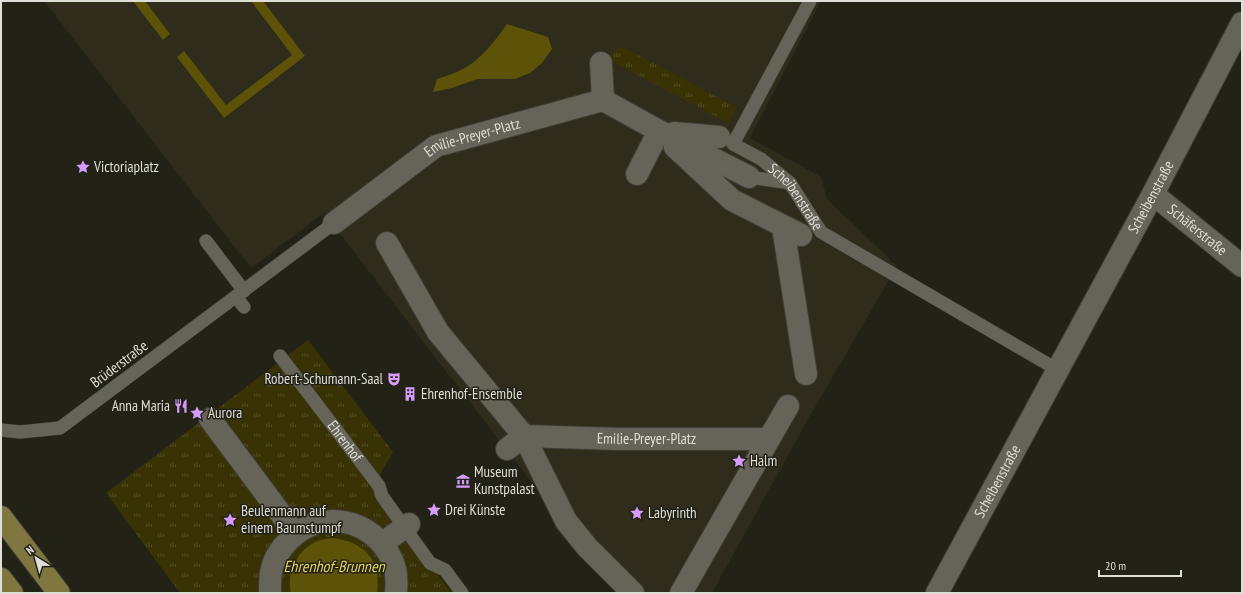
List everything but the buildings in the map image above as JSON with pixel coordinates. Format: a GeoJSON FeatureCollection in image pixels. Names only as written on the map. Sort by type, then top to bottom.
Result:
{"type":"FeatureCollection","features":[{"type":"Feature","properties":{"kind":"main road"},"geometry":{"type":"LineString","coordinates":[[1,518],[58,593]]}},
{"type":"Feature","properties":{"kind":"main road"},"geometry":{"type":"LineString","coordinates":[[1,579],[12,593]]}},
{"type":"Feature","properties":{"kind":"street","name":"Scheibenstraße"},"geometry":{"type":"LineString","coordinates":[[937,593],[1153,194],[1242,23]]}},
{"type":"Feature","properties":{"kind":"street"},"geometry":{"type":"LineString","coordinates":[[600,63],[603,100],[659,132],[714,148],[750,168],[732,200]]}},
{"type":"Feature","properties":{"kind":"street","name":"Emilie-Preyer-Platz"},"geometry":{"type":"LineString","coordinates":[[334,224],[362,211],[436,146],[603,100]]}},
{"type":"Feature","properties":{"kind":"street"},"geometry":{"type":"LineString","coordinates":[[659,132],[714,148]]}},
{"type":"Feature","properties":{"kind":"street"},"geometry":{"type":"LineString","coordinates":[[637,174],[659,132]]}},
{"type":"Feature","properties":{"kind":"street"},"geometry":{"type":"LineString","coordinates":[[714,148],[732,200],[802,231],[806,374]]}},
{"type":"Feature","properties":{"kind":"street","name":"Schäferstraße"},"geometry":{"type":"LineString","coordinates":[[1153,194],[1242,266]]}},
{"type":"Feature","properties":{"kind":"street"},"geometry":{"type":"LineString","coordinates":[[388,243],[438,332],[515,443],[566,521],[587,547],[633,593]]}},
{"type":"Feature","properties":{"kind":"street"},"geometry":{"type":"LineString","coordinates":[[680,593],[788,406]]}},
{"type":"Feature","properties":{"kind":"street"},"geometry":{"type":"LineString","coordinates":[[210,419],[296,533]]}},
{"type":"Feature","properties":{"kind":"street","name":"Emilie-Preyer-Platz"},"geometry":{"type":"LineString","coordinates":[[515,443],[619,439],[769,439]]}},
{"type":"Feature","properties":{"kind":"street"},"geometry":{"type":"LineString","coordinates":[[270,593],[271,571],[280,549],[296,533],[312,524],[332,520],[351,523],[368,530],[383,544],[393,561],[397,580],[396,593]]}},
{"type":"Feature","properties":{"kind":"street"},"geometry":{"type":"LineString","coordinates":[[383,544],[407,526]]}},
{"type":"Feature","properties":{"kind":"lane"},"geometry":{"type":"LineString","coordinates":[[714,148],[810,1]]}},
{"type":"Feature","properties":{"kind":"lane","name":"Scheibenstraße"},"geometry":{"type":"LineString","coordinates":[[714,148],[750,168],[761,159],[790,183],[802,231],[1058,370]]}},
{"type":"Feature","properties":{"kind":"lane"},"geometry":{"type":"LineString","coordinates":[[750,168],[790,183]]}},
{"type":"Feature","properties":{"kind":"lane","name":"Emilie-Preyer-Platz"},"geometry":{"type":"LineString","coordinates":[[241,298],[334,224]]}},
{"type":"Feature","properties":{"kind":"lane"},"geometry":{"type":"LineString","coordinates":[[206,241],[241,298]]}},
{"type":"Feature","properties":{"kind":"lane","name":"Brüderstraße"},"geometry":{"type":"LineString","coordinates":[[1,430],[20,432],[60,428],[241,298]]}},
{"type":"Feature","properties":{"kind":"lane","name":"Ehrenhof"},"geometry":{"type":"LineString","coordinates":[[280,356],[379,486],[382,496],[407,526],[430,563],[445,570],[462,593]]}},
{"type":"Feature","properties":{"kind":"shaded area"},"geometry":{"type":"Polygon","coordinates":[[[44,1],[821,1],[750,138],[821,177],[827,199],[897,266],[806,423],[712,593],[617,593],[324,213],[251,268],[44,1]]]}},
{"type":"Feature","properties":{"kind":"green space"},"geometry":{"type":"Polygon","coordinates":[[[623,47],[736,107],[728,123],[609,60],[615,49],[623,47]]]}},
{"type":"Feature","properties":{"kind":"green space"},"geometry":{"type":"Polygon","coordinates":[[[308,340],[393,452],[372,488],[452,593],[180,593],[106,493],[308,340]]]}},
{"type":"Feature","properties":{"kind":"water"},"geometry":{"type":"Polygon","coordinates":[[[133,1],[145,1],[170,34],[163,40],[133,1]]]}},
{"type":"Feature","properties":{"kind":"water"},"geometry":{"type":"Polygon","coordinates":[[[251,1],[263,1],[305,56],[224,118],[177,57],[184,51],[226,105],[292,55],[251,1]]]}},
{"type":"Feature","properties":{"kind":"water"},"geometry":{"type":"Polygon","coordinates":[[[507,24],[548,37],[552,49],[542,63],[530,73],[515,79],[477,79],[452,88],[433,92],[437,79],[461,70],[475,61],[492,44],[507,24]]]}},
{"type":"Feature","properties":{"kind":"water","name":"Ehrenhof-Brunnen"},"geometry":{"type":"Polygon","coordinates":[[[332,538],[353,543],[362,548],[368,555],[377,571],[377,593],[291,593],[290,577],[295,561],[300,554],[312,544],[320,540],[332,538]]]}},
{"type":"Feature","properties":{"kind":"place","name":"Victoriaplatz"},"geometry":{"type":"Point","coordinates":[83,167]}},
{"type":"Feature","properties":{"kind":"place","name":"Robert-Schumann-Saal"},"geometry":{"type":"Point","coordinates":[394,379]}},
{"type":"Feature","properties":{"kind":"place","name":"Ehrenhof-Ensemble"},"geometry":{"type":"Point","coordinates":[410,394]}},
{"type":"Feature","properties":{"kind":"place","name":"Anna Maria"},"geometry":{"type":"Point","coordinates":[181,406]}},
{"type":"Feature","properties":{"kind":"place","name":"Aurora"},"geometry":{"type":"Point","coordinates":[197,413]}},
{"type":"Feature","properties":{"kind":"place","name":"Halm"},"geometry":{"type":"Point","coordinates":[739,461]}},
{"type":"Feature","properties":{"kind":"place","name":"Museum Kunstpalast"},"geometry":{"type":"Point","coordinates":[463,481]}},
{"type":"Feature","properties":{"kind":"place","name":"Drei Künste"},"geometry":{"type":"Point","coordinates":[434,510]}},
{"type":"Feature","properties":{"kind":"place","name":"Labyrinth"},"geometry":{"type":"Point","coordinates":[637,513]}},
{"type":"Feature","properties":{"kind":"place","name":"Beulenmann auf einem Baumstumpf"},"geometry":{"type":"Point","coordinates":[230,520]}}]}
